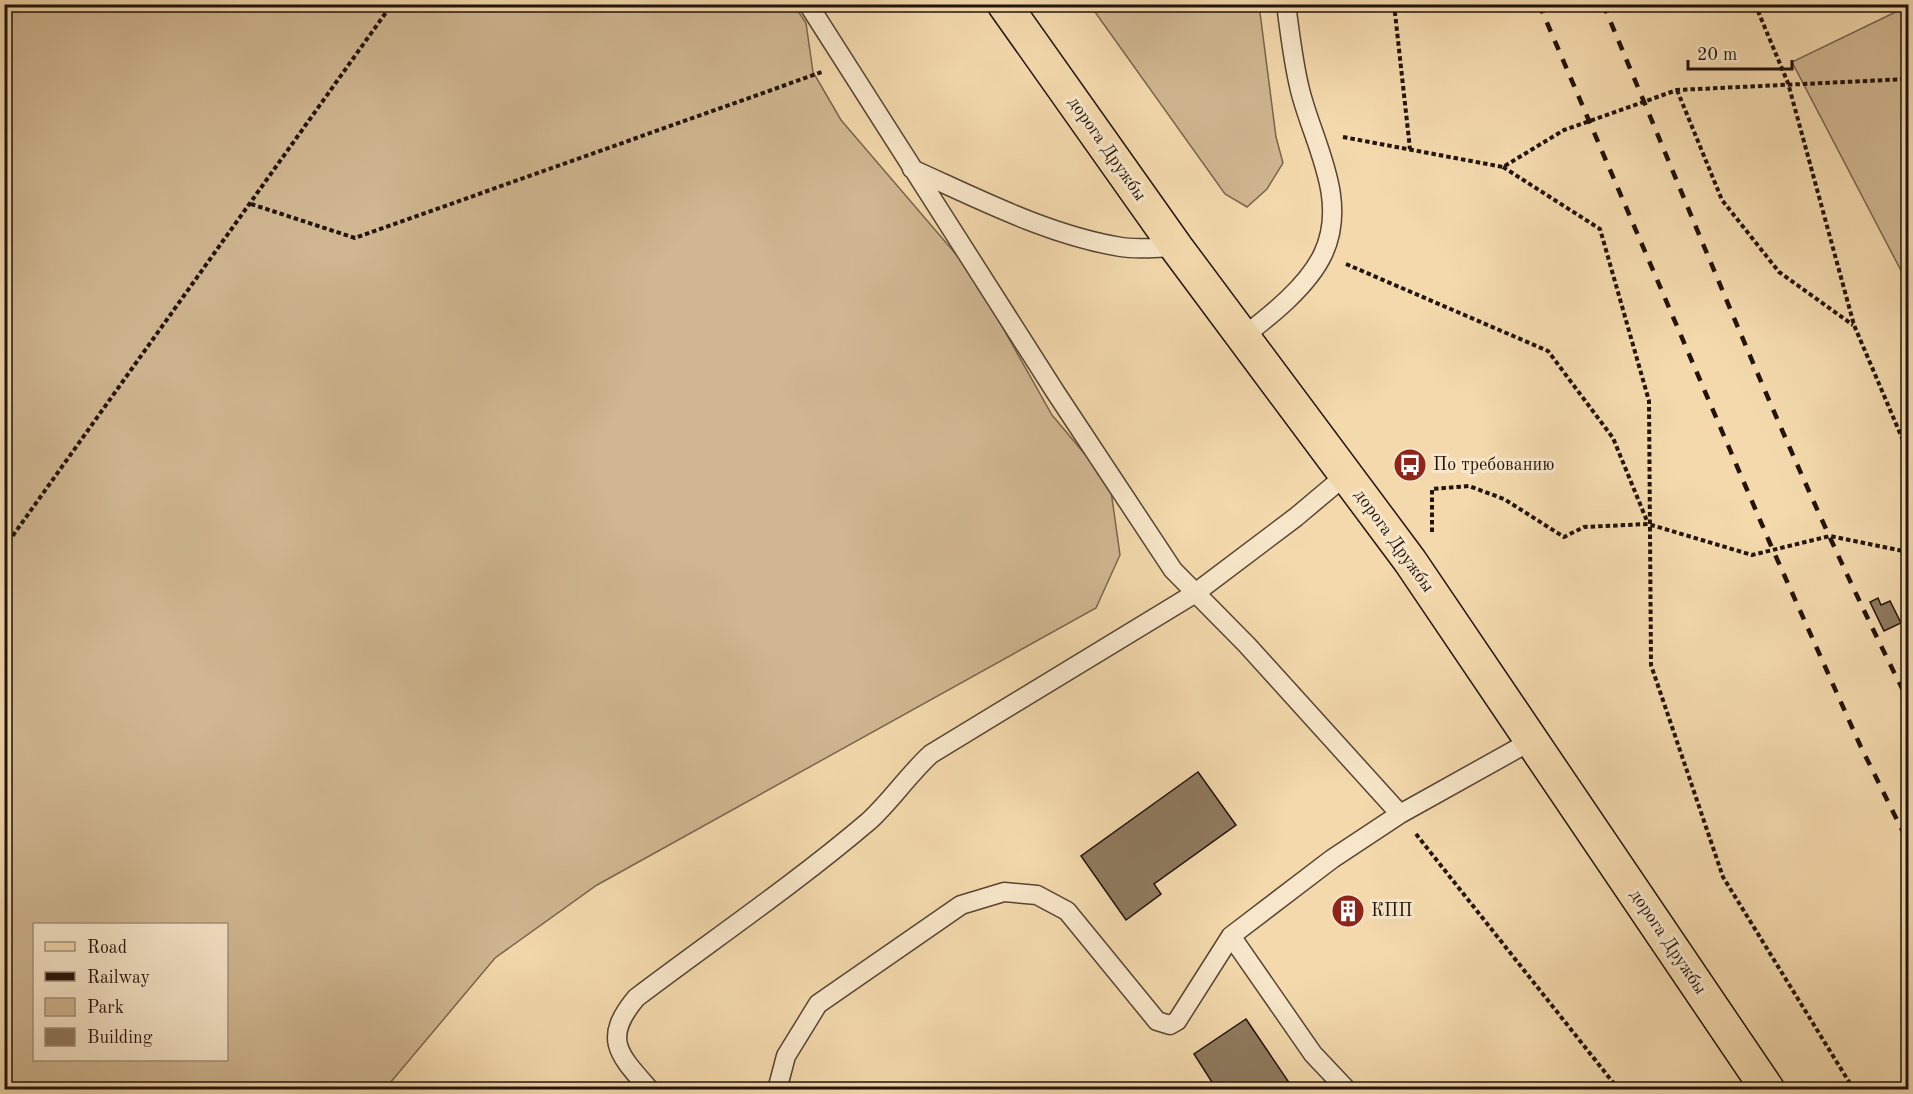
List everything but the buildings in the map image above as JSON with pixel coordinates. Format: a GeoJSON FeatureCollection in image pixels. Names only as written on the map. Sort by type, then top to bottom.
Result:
{"type":"FeatureCollection","features":[{"type":"Feature","properties":{"kind":"main road","name":"дорога Дружбы"},"geometry":{"type":"LineString","coordinates":[[1004,4],[1176,247],[1425,582],[1768,1089]]}},
{"type":"Feature","properties":{"kind":"lane"},"geometry":{"type":"LineString","coordinates":[[808,4],[848,63],[912,169],[1173,570],[1194,594],[1247,645],[1400,814]]}},
{"type":"Feature","properties":{"kind":"lane"},"geometry":{"type":"LineString","coordinates":[[1244,336],[1278,309],[1323,254],[1331,220],[1332,192],[1300,90],[1286,4]]}},
{"type":"Feature","properties":{"kind":"lane"},"geometry":{"type":"LineString","coordinates":[[912,169],[1001,209],[1053,229],[1122,247],[1176,247]]}},
{"type":"Feature","properties":{"kind":"lane"},"geometry":{"type":"LineString","coordinates":[[650,1089],[619,1050],[615,1033],[620,1017],[636,998],[837,847],[872,818],[910,773],[931,754],[1194,594],[1296,517],[1346,475]]}},
{"type":"Feature","properties":{"kind":"lane"},"geometry":{"type":"LineString","coordinates":[[777,1089],[786,1056],[818,1004],[961,905],[983,896],[1004,892],[1037,895],[1067,911],[1156,1021],[1170,1025],[1177,1021],[1231,936],[1332,859],[1400,814],[1531,741]]}},
{"type":"Feature","properties":{"kind":"lane"},"geometry":{"type":"LineString","coordinates":[[1231,936],[1313,1054],[1347,1089]]}},
{"type":"Feature","properties":{"kind":"path"},"geometry":{"type":"LineString","coordinates":[[4,548],[392,4]]}},
{"type":"Feature","properties":{"kind":"path"},"geometry":{"type":"LineString","coordinates":[[1394,4],[1410,149]]}},
{"type":"Feature","properties":{"kind":"path"},"geometry":{"type":"LineString","coordinates":[[1755,4],[1788,83],[1854,325],[1908,452]]}},
{"type":"Feature","properties":{"kind":"path"},"geometry":{"type":"LineString","coordinates":[[251,204],[355,238],[848,63]]}},
{"type":"Feature","properties":{"kind":"path"},"geometry":{"type":"LineString","coordinates":[[1503,167],[1564,130],[1677,90],[1908,79]]}},
{"type":"Feature","properties":{"kind":"path"},"geometry":{"type":"LineString","coordinates":[[1677,90],[1722,201],[1779,272],[1854,325]]}},
{"type":"Feature","properties":{"kind":"path"},"geometry":{"type":"LineString","coordinates":[[1312,132],[1503,167],[1600,229],[1649,401],[1648,524],[1651,665],[1723,877],[1854,1089]]}},
{"type":"Feature","properties":{"kind":"path"},"geometry":{"type":"LineString","coordinates":[[1323,254],[1548,351],[1613,438],[1648,524]]}},
{"type":"Feature","properties":{"kind":"path"},"geometry":{"type":"LineString","coordinates":[[1432,534],[1432,489],[1469,486],[1504,499],[1564,537],[1584,527],[1648,524],[1752,555],[1830,536],[1908,552]]}},
{"type":"Feature","properties":{"kind":"path"},"geometry":{"type":"LineString","coordinates":[[1400,814],[1619,1089]]}},
{"type":"Feature","properties":{"kind":"green space"},"geometry":{"type":"Polygon","coordinates":[[[5,5],[794,5],[806,23],[813,72],[841,120],[972,273],[1052,415],[1110,484],[1120,555],[1096,608],[597,885],[495,958],[385,1089],[5,1090],[5,5]]]}},
{"type":"Feature","properties":{"kind":"green space"},"geometry":{"type":"Polygon","coordinates":[[[1090,5],[1259,5],[1276,137],[1283,163],[1267,189],[1247,207],[1225,194],[1090,5]]]}},
{"type":"Feature","properties":{"kind":"green space"},"geometry":{"type":"Polygon","coordinates":[[[1908,6],[1908,284],[1792,62],[1908,6]]]}},
{"type":"Feature","properties":{"kind":"railway"},"geometry":{"type":"LineString","coordinates":[[1539,4],[1769,541],[1860,745],[1908,842]]}},
{"type":"Feature","properties":{"kind":"railway"},"geometry":{"type":"LineString","coordinates":[[1603,4],[1788,443],[1866,615],[1908,700]]}},
{"type":"Feature","properties":{"kind":"place","name":"По требованию"},"geometry":{"type":"Point","coordinates":[1410,465]}},
{"type":"Feature","properties":{"kind":"place","name":"КПП"},"geometry":{"type":"Point","coordinates":[1348,911]}}]}
